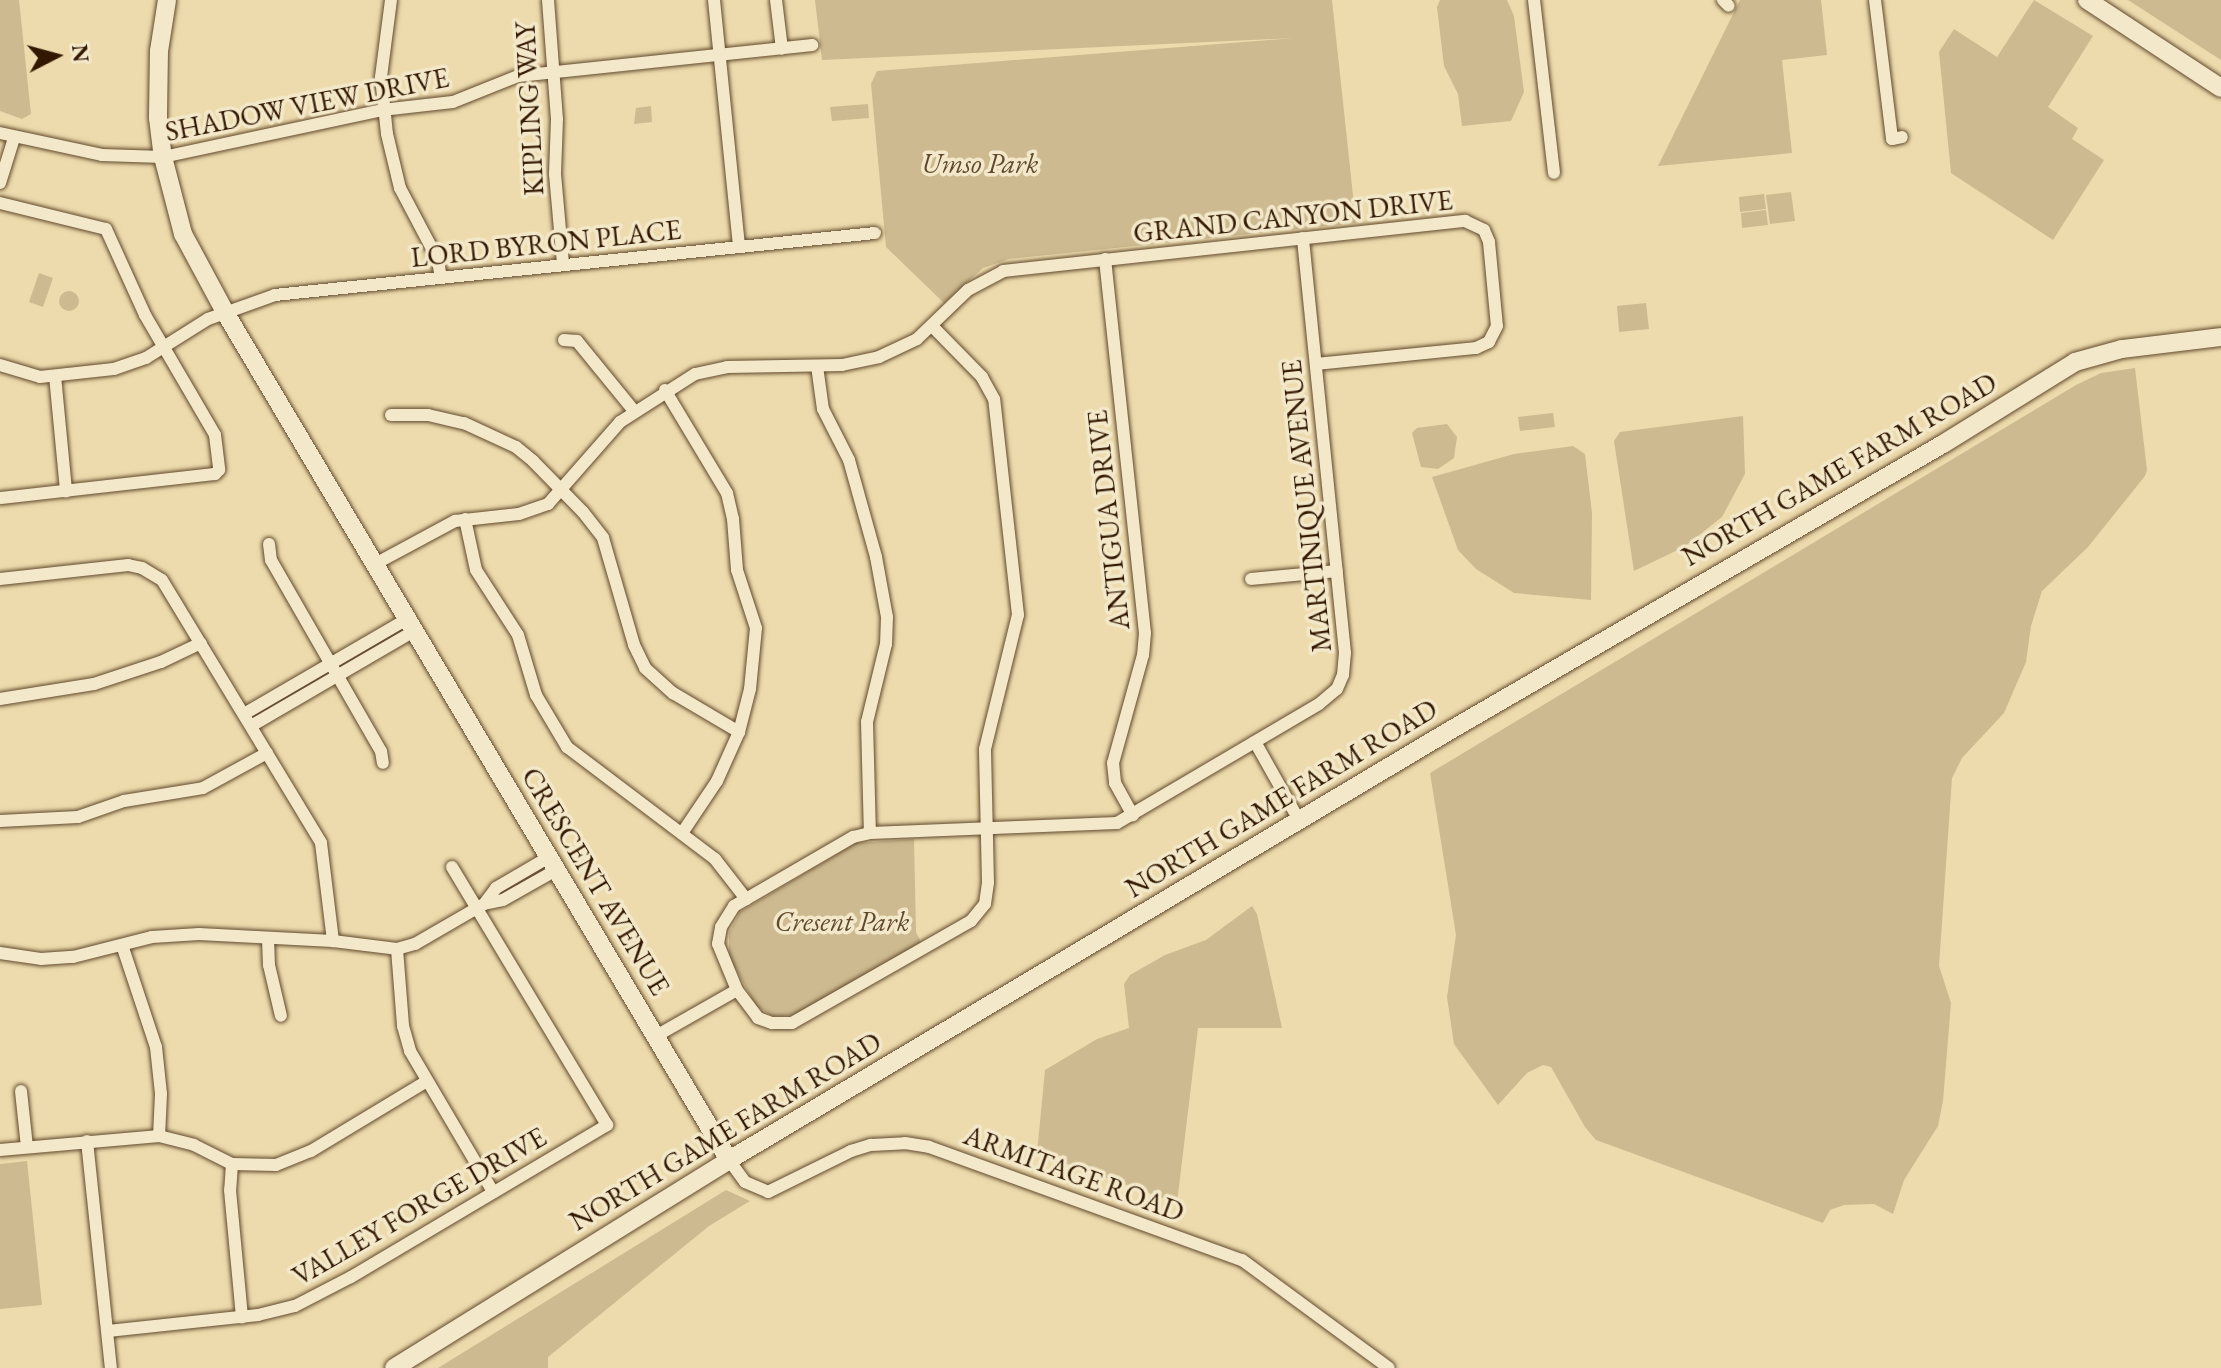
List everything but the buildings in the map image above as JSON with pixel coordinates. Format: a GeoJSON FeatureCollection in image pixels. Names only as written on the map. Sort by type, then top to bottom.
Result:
{"type":"FeatureCollection","features":[{"type":"Feature","properties":{"kind":"main road","name":"CRESCENT AVENUE"},"geometry":{"type":"LineString","coordinates":[[167,0],[158,74],[163,157],[183,234],[220,316],[375,564],[729,1160]]}},
{"type":"Feature","properties":{"kind":"main road"},"geometry":{"type":"LineString","coordinates":[[2087,0],[2221,88]]}},
{"type":"Feature","properties":{"kind":"main road","name":"NORTH GAME FARM ROAD"},"geometry":{"type":"LineString","coordinates":[[394,1368],[729,1160],[1299,820],[1943,444],[2075,362],[2122,349],[2221,337]]}},
{"type":"Feature","properties":{"kind":"street"},"geometry":{"type":"LineString","coordinates":[[391,0],[383,50],[382,110],[400,188],[438,260],[441,278]]}},
{"type":"Feature","properties":{"kind":"street","name":"KIPLING WAY"},"geometry":{"type":"LineString","coordinates":[[548,0],[557,119],[555,174],[563,264]]}},
{"type":"Feature","properties":{"kind":"street"},"geometry":{"type":"LineString","coordinates":[[714,0],[739,247]]}},
{"type":"Feature","properties":{"kind":"street"},"geometry":{"type":"LineString","coordinates":[[776,0],[782,49]]}},
{"type":"Feature","properties":{"kind":"street"},"geometry":{"type":"LineString","coordinates":[[1534,0],[1554,173]]}},
{"type":"Feature","properties":{"kind":"street"},"geometry":{"type":"LineString","coordinates":[[1875,0],[1892,139],[1902,137]]}},
{"type":"Feature","properties":{"kind":"street","name":"SHADOW VIEW DRIVE"},"geometry":{"type":"LineString","coordinates":[[0,133],[102,155],[163,157],[382,110],[453,102],[512,78],[812,45]]}},
{"type":"Feature","properties":{"kind":"street"},"geometry":{"type":"LineString","coordinates":[[0,183],[14,138]]}},
{"type":"Feature","properties":{"kind":"street"},"geometry":{"type":"LineString","coordinates":[[0,203],[104,227],[163,348],[215,435],[219,472],[0,498]]}},
{"type":"Feature","properties":{"kind":"street","name":"GRAND CANYON DRIVE"},"geometry":{"type":"LineString","coordinates":[[563,491],[595,448],[634,411],[695,374],[716,369],[817,366],[862,361],[901,349],[932,326],[968,290],[1003,271],[1465,221],[1484,230],[1489,242],[1497,326],[1489,342],[1476,348],[1317,364]]}},
{"type":"Feature","properties":{"kind":"street","name":"LORD BYRON PLACE"},"geometry":{"type":"LineString","coordinates":[[220,316],[275,295],[875,233]]}},
{"type":"Feature","properties":{"kind":"street","name":"MARTINIQUE AVENUE"},"geometry":{"type":"LineString","coordinates":[[986,829],[988,890],[976,918],[796,1022],[772,1026],[753,1013],[722,960],[719,936],[729,911],[853,837],[870,833],[986,829],[1100,826],[1133,815],[1319,704],[1341,682],[1346,661],[1303,238]]}},
{"type":"Feature","properties":{"kind":"street","name":"ANTIGUA DRIVE"},"geometry":{"type":"LineString","coordinates":[[1105,259],[1145,633],[1143,655],[1113,763],[1115,783],[1133,815]]}},
{"type":"Feature","properties":{"kind":"street"},"geometry":{"type":"LineString","coordinates":[[0,365],[36,377],[114,369],[163,348],[182,333],[220,316]]}},
{"type":"Feature","properties":{"kind":"street"},"geometry":{"type":"LineString","coordinates":[[932,326],[986,383],[994,399],[999,442],[1018,621],[985,749],[986,829]]}},
{"type":"Feature","properties":{"kind":"street"},"geometry":{"type":"LineString","coordinates":[[564,340],[577,341],[634,411]]}},
{"type":"Feature","properties":{"kind":"street"},"geometry":{"type":"LineString","coordinates":[[817,366],[823,409],[846,453],[875,550],[887,617],[886,644],[866,728],[870,833]]}},
{"type":"Feature","properties":{"kind":"street"},"geometry":{"type":"LineString","coordinates":[[55,376],[66,491]]}},
{"type":"Feature","properties":{"kind":"street"},"geometry":{"type":"LineString","coordinates":[[665,390],[718,476],[732,509],[737,570],[756,628],[751,680],[739,732],[724,769],[682,833]]}},
{"type":"Feature","properties":{"kind":"street"},"geometry":{"type":"LineString","coordinates":[[391,415],[441,417],[482,429],[516,447],[595,525],[608,548],[634,645],[645,668],[673,693],[739,732]]}},
{"type":"Feature","properties":{"kind":"street"},"geometry":{"type":"LineString","coordinates":[[375,564],[437,529],[465,519],[535,510],[563,491]]}},
{"type":"Feature","properties":{"kind":"street"},"geometry":{"type":"LineString","coordinates":[[465,519],[476,570],[518,635],[536,695],[567,747],[721,864],[746,899]]}},
{"type":"Feature","properties":{"kind":"street"},"geometry":{"type":"LineString","coordinates":[[269,544],[271,560],[381,751],[383,763]]}},
{"type":"Feature","properties":{"kind":"street"},"geometry":{"type":"LineString","coordinates":[[0,579],[122,566],[142,568],[167,585],[323,848],[333,941]]}},
{"type":"Feature","properties":{"kind":"street"},"geometry":{"type":"LineString","coordinates":[[1251,579],[1337,571]]}},
{"type":"Feature","properties":{"kind":"street"},"geometry":{"type":"LineString","coordinates":[[244,714],[333,670],[411,625]]}},
{"type":"Feature","properties":{"kind":"street"},"geometry":{"type":"LineString","coordinates":[[0,699],[94,684],[150,666],[201,643]]}},
{"type":"Feature","properties":{"kind":"street"},"geometry":{"type":"LineString","coordinates":[[251,726],[333,670]]}},
{"type":"Feature","properties":{"kind":"street"},"geometry":{"type":"LineString","coordinates":[[1255,742],[1299,820]]}},
{"type":"Feature","properties":{"kind":"street"},"geometry":{"type":"LineString","coordinates":[[0,821],[78,817],[124,801],[203,788],[267,753]]}},
{"type":"Feature","properties":{"kind":"street"},"geometry":{"type":"LineString","coordinates":[[0,953],[57,958],[174,934],[333,941],[397,949],[423,940],[481,906],[496,888],[552,863]]}},
{"type":"Feature","properties":{"kind":"street"},"geometry":{"type":"LineString","coordinates":[[452,867],[481,906]]}},
{"type":"Feature","properties":{"kind":"street","name":"VALLEY FORGE DRIVE"},"geometry":{"type":"LineString","coordinates":[[108,1331],[242,1317],[283,1309],[327,1291],[607,1125],[481,906]]}},
{"type":"Feature","properties":{"kind":"street"},"geometry":{"type":"LineString","coordinates":[[268,938],[269,965],[281,1016]]}},
{"type":"Feature","properties":{"kind":"street"},"geometry":{"type":"LineString","coordinates":[[122,945],[156,1047],[161,1094],[159,1136]]}},
{"type":"Feature","properties":{"kind":"street"},"geometry":{"type":"LineString","coordinates":[[397,949],[405,1035],[427,1081],[493,1192]]}},
{"type":"Feature","properties":{"kind":"street"},"geometry":{"type":"LineString","coordinates":[[656,1036],[737,990]]}},
{"type":"Feature","properties":{"kind":"street"},"geometry":{"type":"LineString","coordinates":[[0,1150],[159,1136],[184,1141],[232,1164],[253,1167],[289,1162],[427,1081]]}},
{"type":"Feature","properties":{"kind":"street"},"geometry":{"type":"LineString","coordinates":[[21,1091],[27,1147]]}},
{"type":"Feature","properties":{"kind":"street"},"geometry":{"type":"LineString","coordinates":[[87,1141],[111,1368]]}},
{"type":"Feature","properties":{"kind":"street","name":"ARMITAGE ROAD"},"geometry":{"type":"LineString","coordinates":[[729,1160],[748,1185],[768,1192],[862,1147],[896,1143],[929,1147],[1242,1260],[1389,1368]]}},
{"type":"Feature","properties":{"kind":"street"},"geometry":{"type":"LineString","coordinates":[[232,1164],[230,1190],[242,1317]]}},
{"type":"Feature","properties":{"kind":"green space"},"geometry":{"type":"Polygon","coordinates":[[[0,0],[19,0],[31,114],[22,119],[0,111],[0,0]]]}},
{"type":"Feature","properties":{"kind":"green space","name":"Umso Park"},"geometry":{"type":"Polygon","coordinates":[[[815,0],[1332,0],[1356,223],[1009,259],[983,268],[944,303],[886,247],[871,84],[877,71],[1295,38],[822,60],[815,0]]]}},
{"type":"Feature","properties":{"kind":"green space"},"geometry":{"type":"Polygon","coordinates":[[[1440,0],[1507,0],[1514,16],[1524,92],[1511,121],[1462,126],[1458,94],[1444,66],[1437,7],[1440,0]]]}},
{"type":"Feature","properties":{"kind":"green space"},"geometry":{"type":"Polygon","coordinates":[[[1740,0],[1821,0],[1827,55],[1782,60],[1792,153],[1658,166],[1740,0]]]}},
{"type":"Feature","properties":{"kind":"green space"},"geometry":{"type":"Polygon","coordinates":[[[2034,0],[2093,36],[2048,107],[2078,128],[2072,139],[2104,160],[2053,240],[1951,173],[1939,52],[1954,29],[1997,57],[2034,0]]]}},
{"type":"Feature","properties":{"kind":"green space"},"geometry":{"type":"Polygon","coordinates":[[[2128,0],[2221,0],[2221,60],[2128,0]]]}},
{"type":"Feature","properties":{"kind":"green space"},"geometry":{"type":"Polygon","coordinates":[[[868,104],[869,118],[832,121],[830,107],[868,104]]]}},
{"type":"Feature","properties":{"kind":"green space"},"geometry":{"type":"Polygon","coordinates":[[[651,106],[652,122],[634,124],[636,108],[651,106]]]}},
{"type":"Feature","properties":{"kind":"green space"},"geometry":{"type":"Polygon","coordinates":[[[1791,192],[1795,221],[1770,224],[1766,195],[1791,192]]]}},
{"type":"Feature","properties":{"kind":"green space"},"geometry":{"type":"Polygon","coordinates":[[[1764,194],[1766,209],[1740,212],[1739,197],[1764,194]]]}},
{"type":"Feature","properties":{"kind":"green space"},"geometry":{"type":"Polygon","coordinates":[[[1766,210],[1768,225],[1742,228],[1741,213],[1766,210]]]}},
{"type":"Feature","properties":{"kind":"green space"},"geometry":{"type":"Polygon","coordinates":[[[39,273],[53,278],[43,307],[29,302],[39,273]]]}},
{"type":"Feature","properties":{"kind":"green space"},"geometry":{"type":"Polygon","coordinates":[[[69,291],[76,294],[79,301],[76,308],[69,311],[62,308],[59,301],[62,294],[69,291]]]}},
{"type":"Feature","properties":{"kind":"green space"},"geometry":{"type":"Polygon","coordinates":[[[1646,303],[1649,329],[1619,332],[1617,306],[1646,303]]]}},
{"type":"Feature","properties":{"kind":"green space"},"geometry":{"type":"Polygon","coordinates":[[[2135,368],[2147,470],[2145,476],[2088,547],[2042,591],[2031,626],[2026,662],[2004,713],[1962,758],[1952,778],[1939,966],[1951,1003],[1943,1101],[1938,1126],[1904,1180],[1893,1214],[1874,1204],[1844,1205],[1830,1210],[1823,1223],[1596,1140],[1585,1127],[1551,1067],[1543,1065],[1527,1073],[1498,1105],[1454,1044],[1447,997],[1456,935],[1430,773],[2076,385],[2101,373],[2135,368]]]}},
{"type":"Feature","properties":{"kind":"green space"},"geometry":{"type":"Polygon","coordinates":[[[1553,413],[1555,427],[1520,431],[1518,417],[1553,413]]]}},
{"type":"Feature","properties":{"kind":"green space"},"geometry":{"type":"Polygon","coordinates":[[[1743,416],[1745,474],[1722,517],[1684,547],[1634,571],[1614,441],[1620,432],[1743,416]]]}},
{"type":"Feature","properties":{"kind":"green space"},"geometry":{"type":"Polygon","coordinates":[[[1447,424],[1457,437],[1454,458],[1438,469],[1421,467],[1412,433],[1417,428],[1447,424]]]}},
{"type":"Feature","properties":{"kind":"green space"},"geometry":{"type":"Polygon","coordinates":[[[1573,446],[1585,454],[1592,513],[1591,600],[1514,593],[1476,569],[1458,550],[1432,477],[1514,454],[1573,446]]]}},
{"type":"Feature","properties":{"kind":"green space","name":"Cresent Park"},"geometry":{"type":"Polygon","coordinates":[[[914,839],[916,932],[922,944],[797,1015],[773,1016],[756,1006],[729,956],[729,933],[740,912],[856,843],[914,839]]]}},
{"type":"Feature","properties":{"kind":"green space"},"geometry":{"type":"Polygon","coordinates":[[[1252,906],[1257,914],[1282,1028],[1198,1028],[1177,1203],[1037,1153],[1045,1070],[1097,1039],[1129,1028],[1124,984],[1130,975],[1165,955],[1206,940],[1252,906]]]}},
{"type":"Feature","properties":{"kind":"green space"},"geometry":{"type":"Polygon","coordinates":[[[27,1161],[42,1305],[0,1309],[0,1164],[27,1161]]]}},
{"type":"Feature","properties":{"kind":"green space"},"geometry":{"type":"Polygon","coordinates":[[[726,1190],[750,1201],[709,1226],[548,1357],[548,1368],[438,1368],[726,1190]]]}}]}
